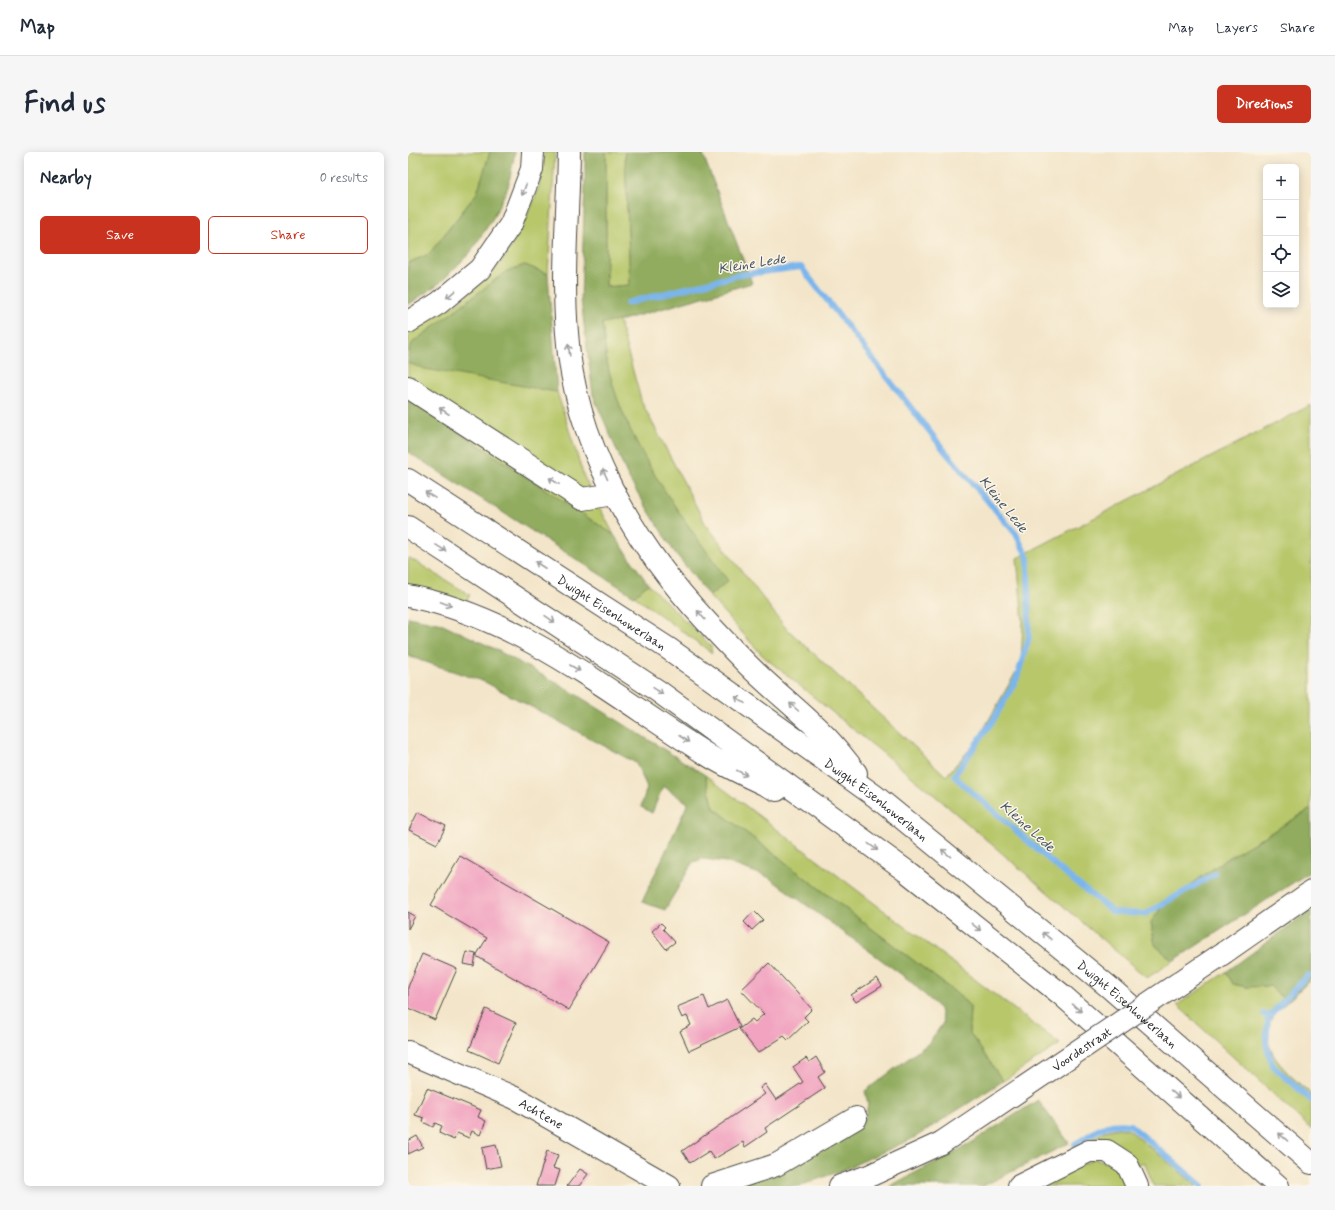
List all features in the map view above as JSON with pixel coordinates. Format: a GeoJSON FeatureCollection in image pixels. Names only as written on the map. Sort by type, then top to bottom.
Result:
{"type":"FeatureCollection","features":[{"type":"Feature","properties":{"kind":"main road"},"geometry":{"type":"LineString","coordinates":[[408,322],[439,304],[480,269],[511,224],[532,169],[533,152]]}},
{"type":"Feature","properties":{"kind":"main road"},"geometry":{"type":"LineString","coordinates":[[569,152],[564,249],[567,334],[575,388],[586,426],[615,494],[624,512],[663,570],[704,619],[750,667],[823,733],[875,796]]}},
{"type":"Feature","properties":{"kind":"main road"},"geometry":{"type":"LineString","coordinates":[[408,387],[582,499],[615,494]]}},
{"type":"Feature","properties":{"kind":"main road","name":"Dwight Eisenhowerlaan"},"geometry":{"type":"LineString","coordinates":[[408,480],[669,649],[875,796],[1110,987],[1311,1163]]}},
{"type":"Feature","properties":{"kind":"main road"},"geometry":{"type":"LineString","coordinates":[[408,527],[658,692],[906,871],[1062,995],[1278,1186]]}},
{"type":"Feature","properties":{"kind":"main road"},"geometry":{"type":"LineString","coordinates":[[408,596],[438,601],[503,627],[593,678],[708,755],[842,824]]}},
{"type":"Feature","properties":{"kind":"main road","name":"Voordestraat"},"geometry":{"type":"LineString","coordinates":[[840,1186],[871,1175],[941,1143],[1225,952],[1311,892]]}},
{"type":"Feature","properties":{"kind":"main road","name":"Achtene"},"geometry":{"type":"LineString","coordinates":[[408,1052],[515,1098],[669,1186]]}},
{"type":"Feature","properties":{"kind":"main road"},"geometry":{"type":"LineString","coordinates":[[712,1186],[776,1165],[856,1118]]}},
{"type":"Feature","properties":{"kind":"main road"},"geometry":{"type":"LineString","coordinates":[[1019,1186],[1089,1151],[1107,1151],[1127,1164],[1137,1186]]}},
{"type":"Feature","properties":{"kind":"green space"},"geometry":{"type":"Polygon","coordinates":[[[408,152],[490,152],[477,193],[429,254],[408,263],[408,152]]]}},
{"type":"Feature","properties":{"kind":"green space"},"geometry":{"type":"Polygon","coordinates":[[[490,152],[515,152],[508,187],[493,218],[470,253],[441,282],[408,305],[408,263],[429,254],[477,193],[490,152]]]}},
{"type":"Feature","properties":{"kind":"green space"},"geometry":{"type":"Polygon","coordinates":[[[544,152],[555,152],[548,274],[525,265],[507,271],[412,343],[408,357],[408,334],[453,306],[486,279],[503,260],[525,220],[538,191],[544,152]]]}},
{"type":"Feature","properties":{"kind":"green space"},"geometry":{"type":"Polygon","coordinates":[[[585,152],[606,152],[606,287],[630,285],[625,152],[702,152],[752,283],[619,321],[602,323],[609,371],[618,400],[629,427],[643,455],[659,481],[728,581],[709,596],[673,550],[629,479],[593,395],[581,300],[585,152]]]}},
{"type":"Feature","properties":{"kind":"green space"},"geometry":{"type":"Polygon","coordinates":[[[606,152],[625,152],[630,285],[606,287],[606,152]]]}},
{"type":"Feature","properties":{"kind":"green space"},"geometry":{"type":"Polygon","coordinates":[[[525,265],[548,274],[557,392],[425,369],[408,363],[412,343],[507,271],[525,265]]]}},
{"type":"Feature","properties":{"kind":"green space"},"geometry":{"type":"Polygon","coordinates":[[[619,321],[642,403],[705,523],[785,627],[946,776],[977,741],[1021,663],[1023,622],[1017,558],[1311,405],[1311,809],[1225,860],[1196,882],[1151,922],[1155,945],[1173,961],[1147,978],[932,793],[763,656],[709,596],[728,581],[658,481],[629,427],[617,399],[609,371],[602,322],[619,321]]]}},
{"type":"Feature","properties":{"kind":"green space"},"geometry":{"type":"Polygon","coordinates":[[[408,363],[557,392],[584,477],[614,535],[408,398],[408,363]]]}},
{"type":"Feature","properties":{"kind":"green space"},"geometry":{"type":"Polygon","coordinates":[[[408,398],[614,535],[648,584],[634,596],[408,452],[408,398]]]}},
{"type":"Feature","properties":{"kind":"green space"},"geometry":{"type":"Polygon","coordinates":[[[408,557],[470,595],[465,603],[408,585],[408,557]]]}},
{"type":"Feature","properties":{"kind":"green space"},"geometry":{"type":"Polygon","coordinates":[[[648,584],[711,646],[712,653],[634,596],[648,584]]]}},
{"type":"Feature","properties":{"kind":"green space"},"geometry":{"type":"Polygon","coordinates":[[[408,617],[443,624],[493,648],[564,687],[705,775],[714,808],[956,993],[970,1006],[969,1032],[1003,1081],[914,1138],[843,1170],[799,1186],[716,1186],[865,1119],[868,1104],[865,1091],[929,1043],[943,1023],[940,1009],[909,980],[768,877],[726,862],[703,859],[693,862],[665,910],[642,902],[688,803],[663,786],[652,813],[641,807],[647,787],[636,763],[485,682],[408,656],[408,617]]]}},
{"type":"Feature","properties":{"kind":"green space"},"geometry":{"type":"Polygon","coordinates":[[[705,775],[1060,1044],[1003,1081],[969,1032],[970,1006],[956,993],[714,808],[705,775]]]}},
{"type":"Feature","properties":{"kind":"green space"},"geometry":{"type":"Polygon","coordinates":[[[1311,809],[1311,871],[1173,961],[1155,945],[1151,922],[1163,905],[1225,860],[1311,809]]]}},
{"type":"Feature","properties":{"kind":"green space"},"geometry":{"type":"Polygon","coordinates":[[[1311,910],[1311,979],[1287,1002],[1270,986],[1246,987],[1233,984],[1226,972],[1311,910]]]}},
{"type":"Feature","properties":{"kind":"green space"},"geometry":{"type":"Polygon","coordinates":[[[1226,972],[1233,984],[1246,987],[1270,986],[1287,1002],[1273,1015],[1268,1027],[1268,1039],[1271,1050],[1284,1069],[1311,1094],[1311,1129],[1177,1005],[1226,972]]]}},
{"type":"Feature","properties":{"kind":"green space"},"geometry":{"type":"Polygon","coordinates":[[[1038,1100],[1069,1143],[983,1186],[890,1186],[966,1146],[1038,1100]]]}},
{"type":"Feature","properties":{"kind":"green space"},"geometry":{"type":"Polygon","coordinates":[[[1118,1128],[1128,1129],[1197,1186],[1154,1186],[1144,1162],[1137,1165],[1078,1148],[1105,1131],[1118,1128]]]}},
{"type":"Feature","properties":{"kind":"green space"},"geometry":{"type":"Polygon","coordinates":[[[1094,1159],[1115,1165],[1127,1186],[1034,1186],[1094,1159]]]}},
{"type":"Feature","properties":{"kind":"building"},"geometry":{"type":"Polygon","coordinates":[[[418,812],[446,826],[437,844],[409,830],[418,812]]]}},
{"type":"Feature","properties":{"kind":"building"},"geometry":{"type":"Polygon","coordinates":[[[460,856],[609,942],[569,1010],[476,956],[487,938],[431,905],[460,856]]]}},
{"type":"Feature","properties":{"kind":"building"},"geometry":{"type":"Polygon","coordinates":[[[754,911],[763,920],[752,930],[744,922],[754,911]]]}},
{"type":"Feature","properties":{"kind":"building"},"geometry":{"type":"Polygon","coordinates":[[[408,912],[415,916],[408,929],[408,912]]]}},
{"type":"Feature","properties":{"kind":"building"},"geometry":{"type":"Polygon","coordinates":[[[661,923],[665,927],[663,929],[675,942],[666,949],[652,931],[661,923]]]}},
{"type":"Feature","properties":{"kind":"building"},"geometry":{"type":"Polygon","coordinates":[[[467,952],[476,954],[474,966],[464,964],[467,952]]]}},
{"type":"Feature","properties":{"kind":"building"},"geometry":{"type":"Polygon","coordinates":[[[422,954],[457,969],[435,1020],[408,1008],[408,987],[422,954]]]}},
{"type":"Feature","properties":{"kind":"building"},"geometry":{"type":"Polygon","coordinates":[[[769,963],[812,1009],[804,1017],[808,1021],[788,1040],[784,1036],[758,1053],[739,1029],[752,1019],[755,1022],[764,1014],[741,990],[769,963]]]}},
{"type":"Feature","properties":{"kind":"building"},"geometry":{"type":"Polygon","coordinates":[[[877,978],[882,986],[856,1002],[851,995],[877,978]]]}},
{"type":"Feature","properties":{"kind":"building"},"geometry":{"type":"Polygon","coordinates":[[[704,996],[709,1009],[727,1000],[740,1027],[689,1051],[680,1031],[691,1025],[687,1016],[682,1018],[677,1007],[704,996]]]}},
{"type":"Feature","properties":{"kind":"building"},"geometry":{"type":"Polygon","coordinates":[[[486,1009],[516,1023],[498,1063],[469,1050],[486,1009]]]}},
{"type":"Feature","properties":{"kind":"building"},"geometry":{"type":"Polygon","coordinates":[[[816,1057],[825,1072],[818,1077],[825,1088],[765,1128],[767,1132],[745,1147],[743,1142],[714,1159],[709,1151],[690,1163],[682,1151],[765,1094],[760,1088],[765,1084],[776,1100],[803,1082],[793,1067],[806,1058],[809,1062],[816,1057]]]}},
{"type":"Feature","properties":{"kind":"building"},"geometry":{"type":"Polygon","coordinates":[[[427,1088],[481,1110],[478,1117],[486,1121],[480,1135],[472,1131],[469,1138],[457,1133],[454,1140],[439,1133],[442,1126],[435,1123],[433,1127],[423,1122],[424,1118],[415,1115],[427,1088]]]}},
{"type":"Feature","properties":{"kind":"building"},"geometry":{"type":"Polygon","coordinates":[[[417,1136],[423,1147],[408,1154],[408,1141],[417,1136]]]}},
{"type":"Feature","properties":{"kind":"building"},"geometry":{"type":"Polygon","coordinates":[[[496,1145],[501,1166],[486,1169],[482,1148],[496,1145]]]}},
{"type":"Feature","properties":{"kind":"building"},"geometry":{"type":"Polygon","coordinates":[[[547,1151],[558,1155],[553,1168],[560,1170],[555,1186],[536,1186],[547,1151]]]}},
{"type":"Feature","properties":{"kind":"building"},"geometry":{"type":"Polygon","coordinates":[[[580,1169],[588,1174],[579,1186],[567,1186],[580,1169]]]}},
{"type":"Feature","properties":{"kind":"waterway","name":"Kleine Lede"},"geometry":{"type":"LineString","coordinates":[[627,303],[739,275],[801,267],[944,450],[1016,534],[1028,558],[1029,637],[1017,678],[994,719],[954,776],[1063,872],[1113,912],[1145,914],[1215,874]]}},
{"type":"Feature","properties":{"kind":"waterway"},"geometry":{"type":"LineString","coordinates":[[1268,1017],[1308,975]]}},
{"type":"Feature","properties":{"kind":"waterway","name":"Kleine Lede"},"geometry":{"type":"LineString","coordinates":[[1264,1014],[1268,1017],[1266,1045],[1273,1066],[1311,1100]]}},
{"type":"Feature","properties":{"kind":"waterway"},"geometry":{"type":"LineString","coordinates":[[1075,1144],[1101,1128],[1121,1124],[1130,1125],[1202,1186]]}}]}
